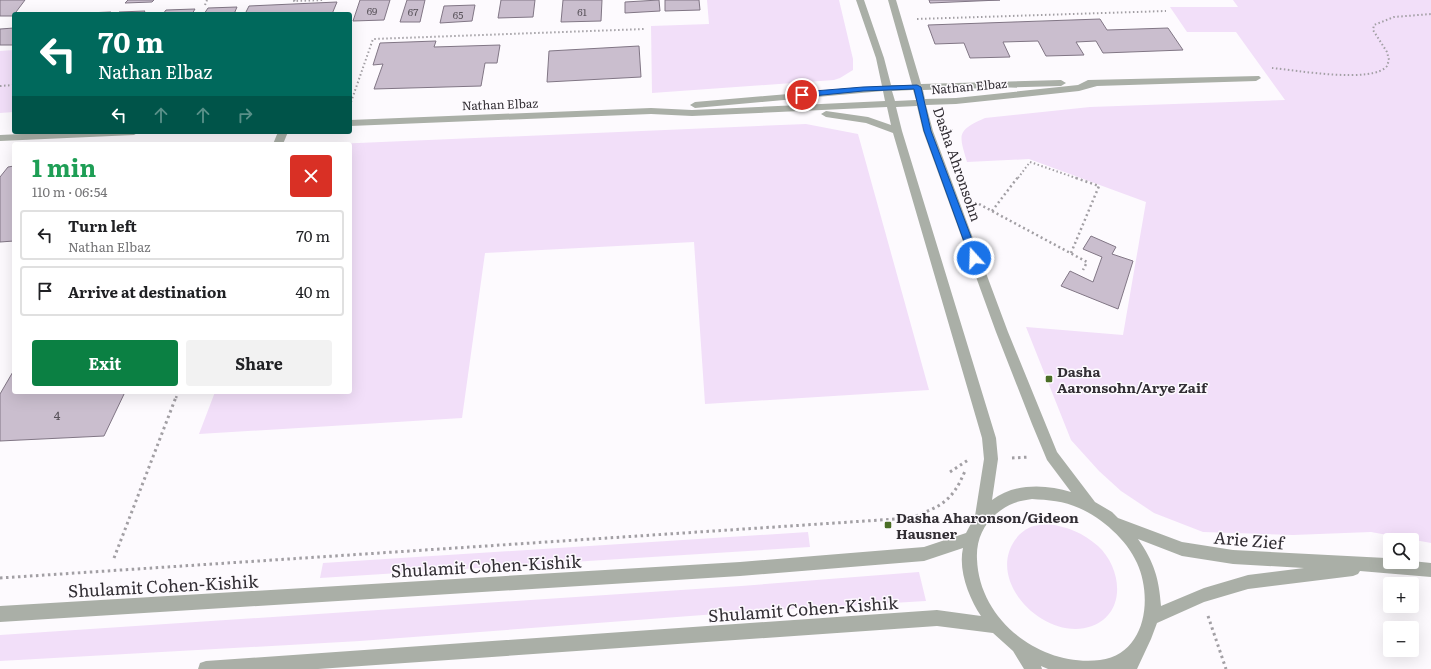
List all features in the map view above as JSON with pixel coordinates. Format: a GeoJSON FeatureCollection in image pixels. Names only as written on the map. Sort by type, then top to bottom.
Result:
{"type":"FeatureCollection","features":[{"type":"Feature","properties":{"kind":"street"},"geometry":{"type":"LineString","coordinates":[[860,0],[880,58],[897,131],[989,438],[990,458],[982,518],[972,538],[969,559],[972,582],[981,604],[996,626],[1016,645],[1034,669]]}},
{"type":"Feature","properties":{"kind":"street","name":"Dasha Ahronsohn"},"geometry":{"type":"LineString","coordinates":[[892,0],[928,131],[1002,332],[1052,456],[1090,506]]}},
{"type":"Feature","properties":{"kind":"street","name":"Nathan Elbaz"},"geometry":{"type":"LineString","coordinates":[[651,111],[696,105],[863,89],[1256,78]]}},
{"type":"Feature","properties":{"kind":"street","name":"Nathan Elbaz"},"geometry":{"type":"LineString","coordinates":[[352,123],[651,111],[692,113],[891,105],[956,101],[1079,88],[1096,83]]}},
{"type":"Feature","properties":{"kind":"street"},"geometry":{"type":"LineString","coordinates":[[773,109],[856,117],[878,123],[897,131]]}},
{"type":"Feature","properties":{"kind":"street"},"geometry":{"type":"LineString","coordinates":[[0,138],[89,134]]}},
{"type":"Feature","properties":{"kind":"street"},"geometry":{"type":"LineString","coordinates":[[982,518],[998,504],[1017,495],[1041,492],[1066,496],[1090,506],[1114,523],[1131,541],[1144,562],[1152,585],[1154,607],[1150,625],[1128,669]]}},
{"type":"Feature","properties":{"kind":"street","name":"Arie Zief"},"geometry":{"type":"LineString","coordinates":[[1114,523],[1182,549],[1233,557],[1383,565]]}},
{"type":"Feature","properties":{"kind":"street","name":"Shulamit Cohen-Kishik"},"geometry":{"type":"LineString","coordinates":[[0,614],[747,568],[924,554],[972,538]]}},
{"type":"Feature","properties":{"kind":"street","name":"Arie Zief"},"geometry":{"type":"LineString","coordinates":[[1152,617],[1204,595],[1248,582],[1383,565]]}},
{"type":"Feature","properties":{"kind":"street","name":"Arie Zief"},"geometry":{"type":"LineString","coordinates":[[1419,569],[1431,570]]}},
{"type":"Feature","properties":{"kind":"street","name":"Shulamit Cohen-Kishik"},"geometry":{"type":"LineString","coordinates":[[206,669],[937,618],[996,626]]}},
{"type":"Feature","properties":{"kind":"street"},"geometry":{"type":"LineString","coordinates":[[1016,645],[1038,658],[1062,667],[1085,669],[1108,666],[1127,657],[1142,643]]}},
{"type":"Feature","properties":{"kind":"path"},"geometry":{"type":"LineString","coordinates":[[205,4],[207,0]]}},
{"type":"Feature","properties":{"kind":"path"},"geometry":{"type":"LineString","coordinates":[[295,0],[294,1],[324,0]]}},
{"type":"Feature","properties":{"kind":"path"},"geometry":{"type":"LineString","coordinates":[[911,19],[1166,11]]}},
{"type":"Feature","properties":{"kind":"path"},"geometry":{"type":"LineString","coordinates":[[1267,67],[1346,75],[1381,72],[1387,67],[1389,61],[1388,54],[1373,30],[1374,25],[1380,20],[1390,17],[1431,14]]}},
{"type":"Feature","properties":{"kind":"path"},"geometry":{"type":"LineString","coordinates":[[352,99],[373,39],[645,30]]}},
{"type":"Feature","properties":{"kind":"path"},"geometry":{"type":"LineString","coordinates":[[0,86],[12,85]]}},
{"type":"Feature","properties":{"kind":"path"},"geometry":{"type":"LineString","coordinates":[[992,211],[1030,162],[1099,186],[1071,253]]}},
{"type":"Feature","properties":{"kind":"path"},"geometry":{"type":"LineString","coordinates":[[979,204],[1087,262],[1083,270]]}},
{"type":"Feature","properties":{"kind":"path"},"geometry":{"type":"LineString","coordinates":[[114,558],[177,394]]}},
{"type":"Feature","properties":{"kind":"path"},"geometry":{"type":"LineString","coordinates":[[0,578],[911,518],[944,505],[959,488],[970,459]]}},
{"type":"Feature","properties":{"kind":"path"},"geometry":{"type":"LineString","coordinates":[[1207,613],[1226,669]]}},
{"type":"Feature","properties":{"kind":"shaded area"},"geometry":{"type":"Polygon","coordinates":[[[707,0],[839,0],[853,59],[853,70],[834,80],[652,93],[651,26],[709,24],[707,0]]]}},
{"type":"Feature","properties":{"kind":"shaded area"},"geometry":{"type":"Polygon","coordinates":[[[1233,0],[1431,0],[1431,543],[1419,541],[1419,533],[1383,534],[1371,532],[1293,535],[1203,532],[1154,513],[1121,491],[1099,471],[1071,440],[1026,327],[1123,335],[1146,202],[1029,159],[967,162],[962,145],[962,134],[964,130],[985,118],[1090,107],[1285,100],[1236,32],[1187,32],[1170,7],[1238,7],[1233,0]]]}},
{"type":"Feature","properties":{"kind":"shaded area"},"geometry":{"type":"Polygon","coordinates":[[[12,50],[12,112],[0,113],[0,51],[12,50]]]}},
{"type":"Feature","properties":{"kind":"shaded area"},"geometry":{"type":"Polygon","coordinates":[[[806,124],[858,134],[929,390],[705,404],[694,242],[485,253],[462,418],[199,434],[214,394],[352,394],[352,143],[806,124]]]}},
{"type":"Feature","properties":{"kind":"shaded area"},"geometry":{"type":"Polygon","coordinates":[[[1049,524],[1069,529],[1087,538],[1098,546],[1106,555],[1112,566],[1116,578],[1116,601],[1111,611],[1103,620],[1092,626],[1075,629],[1057,626],[1040,618],[1025,606],[1014,591],[1008,574],[1008,557],[1015,540],[1028,528],[1049,524]]]}},
{"type":"Feature","properties":{"kind":"shaded area"},"geometry":{"type":"Polygon","coordinates":[[[808,532],[810,547],[320,578],[323,563],[808,532]]]}},
{"type":"Feature","properties":{"kind":"shaded area"},"geometry":{"type":"Polygon","coordinates":[[[919,572],[926,601],[743,612],[360,641],[0,661],[0,635],[741,586],[919,572]]]}},
{"type":"Feature","properties":{"kind":"building"},"geometry":{"type":"Polygon","coordinates":[[[0,0],[25,0],[16,12],[12,12],[12,16],[0,16],[0,0]]]}},
{"type":"Feature","properties":{"kind":"building"},"geometry":{"type":"Polygon","coordinates":[[[128,0],[154,0],[152,2],[125,3],[128,0]]]}},
{"type":"Feature","properties":{"kind":"building"},"geometry":{"type":"Polygon","coordinates":[[[360,0],[390,0],[384,20],[353,21],[360,0]]]}},
{"type":"Feature","properties":{"kind":"building"},"geometry":{"type":"Polygon","coordinates":[[[407,0],[425,0],[420,22],[400,22],[407,0]]]}},
{"type":"Feature","properties":{"kind":"building"},"geometry":{"type":"Polygon","coordinates":[[[501,0],[535,0],[533,17],[498,18],[501,0]]]}},
{"type":"Feature","properties":{"kind":"building"},"geometry":{"type":"Polygon","coordinates":[[[563,0],[602,0],[601,21],[561,22],[563,0]]]}},
{"type":"Feature","properties":{"kind":"building"},"geometry":{"type":"Polygon","coordinates":[[[659,0],[660,11],[625,13],[625,2],[659,0]]]}},
{"type":"Feature","properties":{"kind":"building"},"geometry":{"type":"Polygon","coordinates":[[[665,0],[699,0],[700,10],[665,11],[665,0]]]}},
{"type":"Feature","properties":{"kind":"building"},"geometry":{"type":"Polygon","coordinates":[[[929,0],[1000,0],[930,3],[929,0]]]}},
{"type":"Feature","properties":{"kind":"building"},"geometry":{"type":"Polygon","coordinates":[[[337,2],[333,12],[246,12],[249,6],[337,2]]]}},
{"type":"Feature","properties":{"kind":"building"},"geometry":{"type":"Polygon","coordinates":[[[475,5],[472,21],[440,23],[444,6],[475,5]]]}},
{"type":"Feature","properties":{"kind":"building"},"geometry":{"type":"Polygon","coordinates":[[[237,7],[235,12],[205,12],[208,8],[237,7]]]}},
{"type":"Feature","properties":{"kind":"building"},"geometry":{"type":"Polygon","coordinates":[[[195,9],[193,12],[164,12],[166,10],[195,9]]]}},
{"type":"Feature","properties":{"kind":"building"},"geometry":{"type":"Polygon","coordinates":[[[145,11],[144,12],[119,12],[145,11]]]}},
{"type":"Feature","properties":{"kind":"building"},"geometry":{"type":"Polygon","coordinates":[[[1100,19],[1107,30],[1168,28],[1183,50],[1103,53],[1096,41],[1076,42],[1084,55],[1046,56],[1038,41],[1003,42],[1010,57],[970,58],[964,43],[935,44],[928,25],[1100,19]]]}},
{"type":"Feature","properties":{"kind":"building"},"geometry":{"type":"Polygon","coordinates":[[[12,28],[12,45],[0,45],[0,29],[12,28]]]}},
{"type":"Feature","properties":{"kind":"building"},"geometry":{"type":"Polygon","coordinates":[[[436,41],[434,47],[500,45],[497,63],[485,63],[481,86],[374,89],[383,64],[373,65],[380,43],[436,41]]]}},
{"type":"Feature","properties":{"kind":"building"},"geometry":{"type":"Polygon","coordinates":[[[639,46],[641,77],[547,82],[549,51],[639,46]]]}},
{"type":"Feature","properties":{"kind":"building"},"geometry":{"type":"Polygon","coordinates":[[[12,166],[12,241],[0,242],[0,177],[8,167],[12,166]]]}},
{"type":"Feature","properties":{"kind":"building"},"geometry":{"type":"Polygon","coordinates":[[[1091,236],[1116,247],[1112,254],[1133,261],[1118,309],[1061,286],[1070,271],[1093,282],[1102,257],[1083,249],[1091,236]]]}},
{"type":"Feature","properties":{"kind":"building"},"geometry":{"type":"Polygon","coordinates":[[[12,373],[12,394],[124,394],[104,436],[0,441],[0,394],[12,373]]]}},
{"type":"Feature","properties":{"kind":"place","name":"Dasha Aaronsohn/Arye Zaif"},"geometry":{"type":"Point","coordinates":[1049,379]}},
{"type":"Feature","properties":{"kind":"place","name":"Dasha Aharonson/Gideon Hausner"},"geometry":{"type":"Point","coordinates":[888,525]}},
{"type":"Feature","properties":{"kind":"route"},"geometry":{"type":"LineString","coordinates":[[802,95],[863,89],[917,87],[928,131],[974,258]]}}]}
